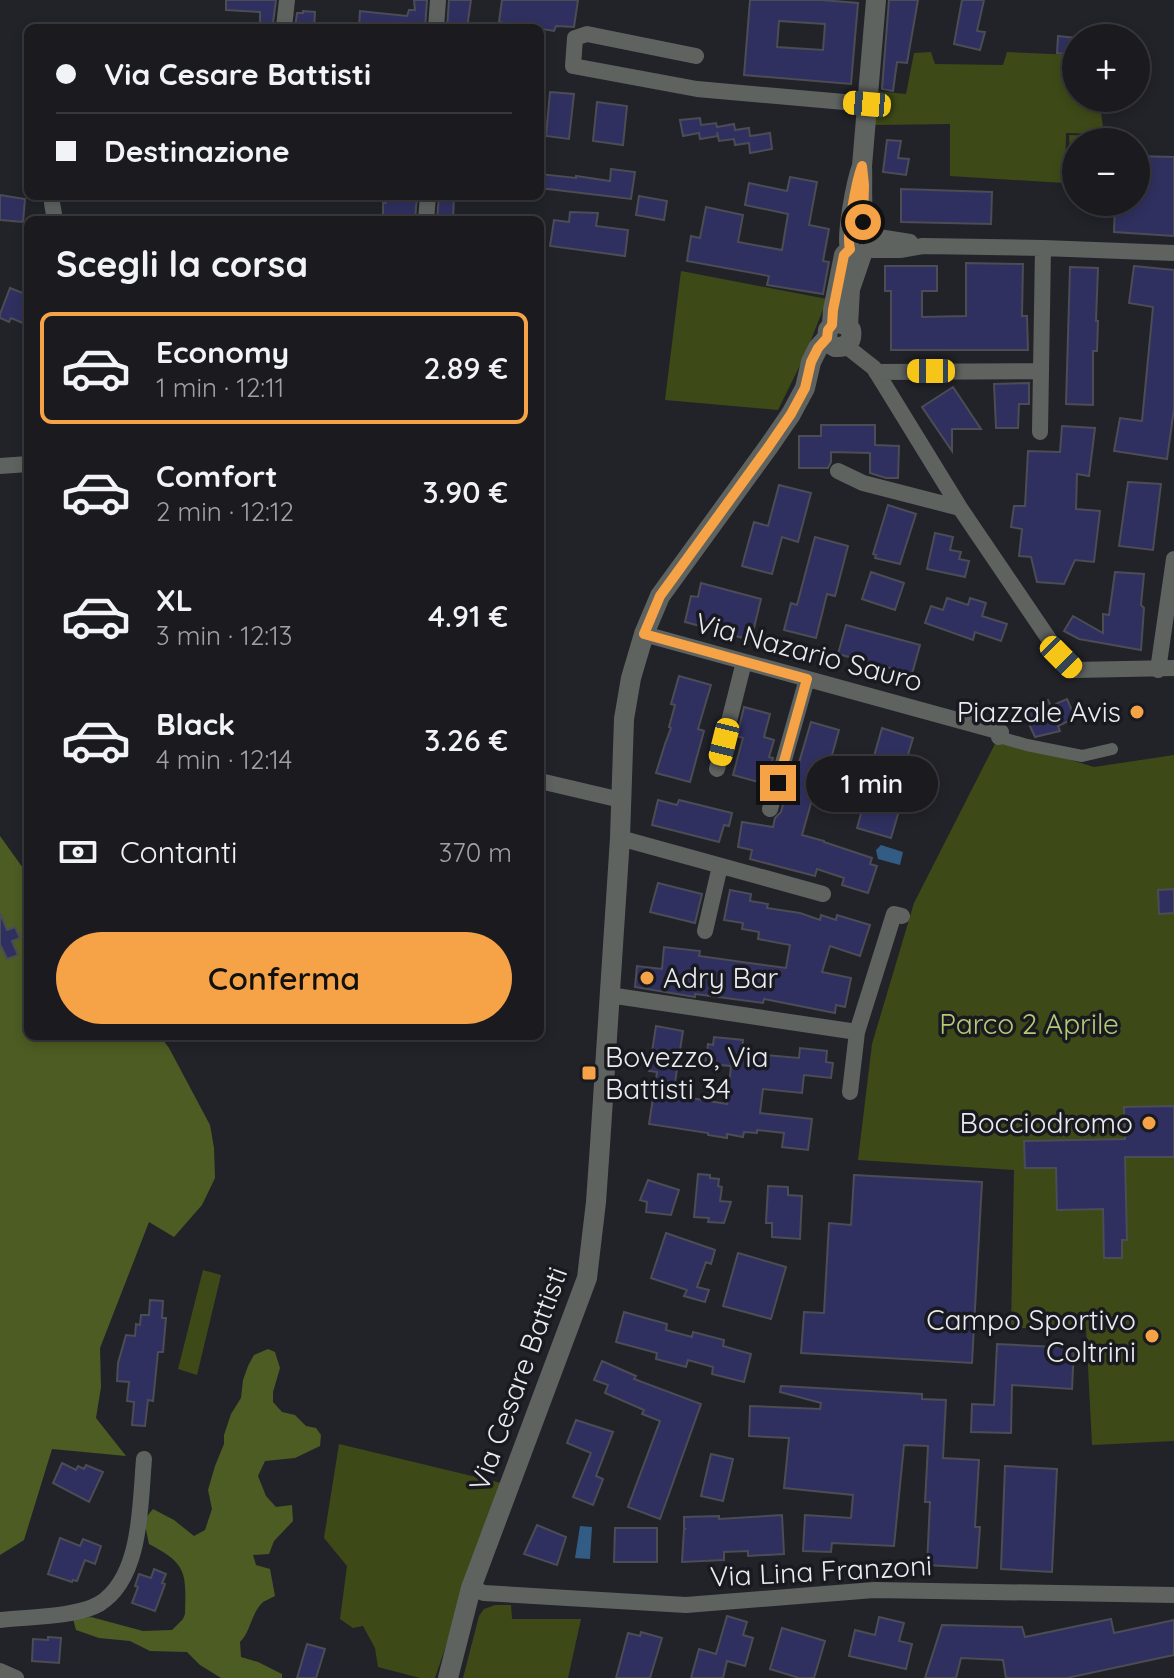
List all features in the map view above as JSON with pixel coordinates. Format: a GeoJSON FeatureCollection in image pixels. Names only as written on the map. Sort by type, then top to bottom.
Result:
{"type":"FeatureCollection","features":[{"type":"Feature","properties":{"kind":"street"},"geometry":{"type":"LineString","coordinates":[[284,24],[287,0]]}},
{"type":"Feature","properties":{"kind":"street"},"geometry":{"type":"LineString","coordinates":[[436,24],[438,0]]}},
{"type":"Feature","properties":{"kind":"street","name":"Via Cesare Battisti"},"geometry":{"type":"LineString","coordinates":[[448,1678],[471,1588],[587,1278],[596,1202],[620,838],[624,719],[631,678],[644,634],[660,596],[791,414],[805,388],[818,348],[840,335],[862,242],[850,221],[862,166],[876,0]]}},
{"type":"Feature","properties":{"kind":"street"},"geometry":{"type":"LineString","coordinates":[[702,57],[587,34],[575,38],[573,66],[697,89],[867,104]]}},
{"type":"Feature","properties":{"kind":"street"},"geometry":{"type":"LineString","coordinates":[[862,242],[900,250],[923,246],[1174,253]]}},
{"type":"Feature","properties":{"kind":"street"},"geometry":{"type":"LineString","coordinates":[[1040,432],[1043,248]]}},
{"type":"Feature","properties":{"kind":"street"},"geometry":{"type":"LineString","coordinates":[[840,335],[875,370],[960,508],[1061,657],[1074,670],[1166,669],[1174,559]]}},
{"type":"Feature","properties":{"kind":"street"},"geometry":{"type":"LineString","coordinates":[[875,370],[1041,371]]}},
{"type":"Feature","properties":{"kind":"street"},"geometry":{"type":"LineString","coordinates":[[0,466],[24,464]]}},
{"type":"Feature","properties":{"kind":"street"},"geometry":{"type":"LineString","coordinates":[[838,471],[863,483],[960,508]]}},
{"type":"Feature","properties":{"kind":"street","name":"Via Nazario Sauro"},"geometry":{"type":"LineString","coordinates":[[644,634],[1001,732],[999,737]]}},
{"type":"Feature","properties":{"kind":"street"},"geometry":{"type":"LineString","coordinates":[[717,769],[744,662]]}},
{"type":"Feature","properties":{"kind":"street"},"geometry":{"type":"LineString","coordinates":[[770,809],[807,679]]}},
{"type":"Feature","properties":{"kind":"street"},"geometry":{"type":"LineString","coordinates":[[999,737],[1082,756],[1112,749]]}},
{"type":"Feature","properties":{"kind":"street"},"geometry":{"type":"LineString","coordinates":[[544,782],[621,800]]}},
{"type":"Feature","properties":{"kind":"street"},"geometry":{"type":"LineString","coordinates":[[620,838],[823,894]]}},
{"type":"Feature","properties":{"kind":"street"},"geometry":{"type":"LineString","coordinates":[[705,931],[720,866]]}},
{"type":"Feature","properties":{"kind":"street"},"geometry":{"type":"LineString","coordinates":[[850,1092],[857,1032],[894,914],[902,916]]}},
{"type":"Feature","properties":{"kind":"street"},"geometry":{"type":"LineString","coordinates":[[609,995],[857,1032]]}},
{"type":"Feature","properties":{"kind":"street"},"geometry":{"type":"LineString","coordinates":[[0,1620],[74,1612],[98,1605],[116,1589],[127,1568],[137,1533],[144,1459]]}},
{"type":"Feature","properties":{"kind":"street","name":"Via Lina Franzoni"},"geometry":{"type":"LineString","coordinates":[[471,1588],[484,1593],[686,1605],[874,1590],[1174,1595]]}},
{"type":"Feature","properties":{"kind":"street"},"geometry":{"type":"LineString","coordinates":[[0,1671],[16,1678]]}},
{"type":"Feature","properties":{"kind":"green space"},"geometry":{"type":"Polygon","coordinates":[[[931,52],[935,64],[1003,65],[1007,52],[1062,54],[1062,112],[1101,112],[1103,128],[1062,128],[1062,183],[950,176],[950,124],[875,125],[875,91],[906,94],[914,53],[931,52]]]}},
{"type":"Feature","properties":{"kind":"green space"},"geometry":{"type":"Polygon","coordinates":[[[681,271],[827,299],[806,353],[778,410],[665,400],[681,271]]]}},
{"type":"Feature","properties":{"kind":"green space","name":"Parco 2 Aprile"},"geometry":{"type":"Polygon","coordinates":[[[998,738],[1094,767],[1174,755],[1174,1441],[1092,1445],[1086,1328],[1011,1328],[1014,1170],[858,1160],[872,1044],[914,903],[998,738]]]}},
{"type":"Feature","properties":{"kind":"green space"},"geometry":{"type":"Polygon","coordinates":[[[0,836],[24,869],[24,1040],[163,1040],[210,1125],[215,1178],[202,1205],[174,1237],[149,1222],[100,1348],[101,1387],[96,1418],[126,1456],[52,1449],[24,1540],[0,1555],[0,836]]]}},
{"type":"Feature","properties":{"kind":"green space"},"geometry":{"type":"Polygon","coordinates":[[[203,1270],[221,1275],[197,1375],[178,1369],[203,1270]]]}},
{"type":"Feature","properties":{"kind":"green space"},"geometry":{"type":"Polygon","coordinates":[[[268,1349],[275,1352],[280,1368],[273,1402],[282,1412],[295,1415],[306,1426],[316,1428],[321,1435],[320,1446],[295,1458],[265,1461],[258,1476],[266,1496],[276,1507],[292,1505],[293,1521],[274,1541],[269,1554],[253,1555],[256,1565],[270,1569],[275,1596],[263,1602],[256,1611],[240,1642],[241,1657],[282,1674],[282,1678],[221,1678],[200,1665],[187,1652],[150,1651],[130,1641],[99,1638],[76,1630],[73,1619],[91,1617],[143,1631],[172,1630],[183,1619],[185,1589],[182,1572],[171,1558],[149,1544],[144,1520],[153,1509],[194,1536],[205,1530],[212,1509],[208,1490],[231,1414],[241,1398],[243,1380],[254,1355],[268,1349]]]}},
{"type":"Feature","properties":{"kind":"green space"},"geometry":{"type":"Polygon","coordinates":[[[339,1444],[501,1483],[435,1678],[420,1678],[378,1667],[375,1648],[363,1626],[353,1628],[340,1619],[347,1566],[324,1538],[339,1444]]]}},
{"type":"Feature","properties":{"kind":"green space"},"geometry":{"type":"Polygon","coordinates":[[[511,1605],[512,1619],[581,1619],[568,1678],[463,1678],[479,1616],[484,1609],[511,1605]]]}},
{"type":"Feature","properties":{"kind":"water"},"geometry":{"type":"Polygon","coordinates":[[[881,845],[903,852],[900,865],[878,859],[876,850],[881,845]]]}},
{"type":"Feature","properties":{"kind":"water"},"geometry":{"type":"Polygon","coordinates":[[[580,1526],[592,1527],[590,1559],[575,1558],[580,1526]]]}},
{"type":"Feature","properties":{"kind":"building"},"geometry":{"type":"Polygon","coordinates":[[[226,0],[276,0],[273,23],[260,23],[260,12],[226,10],[226,0]]]}},
{"type":"Feature","properties":{"kind":"building"},"geometry":{"type":"Polygon","coordinates":[[[414,0],[427,0],[425,24],[359,24],[360,11],[407,16],[409,10],[415,10],[414,0]]]}},
{"type":"Feature","properties":{"kind":"building"},"geometry":{"type":"Polygon","coordinates":[[[449,0],[471,0],[468,24],[447,24],[449,0]]]}},
{"type":"Feature","properties":{"kind":"building"},"geometry":{"type":"Polygon","coordinates":[[[502,0],[578,0],[574,27],[556,26],[554,31],[544,29],[544,24],[499,22],[502,0]]]}},
{"type":"Feature","properties":{"kind":"building"},"geometry":{"type":"Polygon","coordinates":[[[750,0],[858,3],[851,84],[744,75],[750,0]],[[779,21],[777,47],[823,50],[825,24],[779,21]]]}},
{"type":"Feature","properties":{"kind":"building"},"geometry":{"type":"Polygon","coordinates":[[[889,0],[918,0],[907,63],[897,62],[893,91],[882,89],[889,0]]]}},
{"type":"Feature","properties":{"kind":"building"},"geometry":{"type":"Polygon","coordinates":[[[962,0],[984,0],[977,31],[985,32],[980,50],[954,44],[962,0]]]}},
{"type":"Feature","properties":{"kind":"building"},"geometry":{"type":"Polygon","coordinates":[[[315,12],[314,24],[296,24],[297,13],[315,12]]]}},
{"type":"Feature","properties":{"kind":"building"},"geometry":{"type":"Polygon","coordinates":[[[1058,36],[1062,36],[1062,54],[1057,53],[1058,36]]]}},
{"type":"Feature","properties":{"kind":"building"},"geometry":{"type":"Polygon","coordinates":[[[550,92],[574,94],[569,139],[546,136],[550,92]]]}},
{"type":"Feature","properties":{"kind":"building"},"geometry":{"type":"Polygon","coordinates":[[[597,102],[627,106],[623,145],[593,141],[597,102]]]}},
{"type":"Feature","properties":{"kind":"building"},"geometry":{"type":"Polygon","coordinates":[[[700,118],[701,125],[716,123],[717,127],[734,124],[735,130],[749,128],[750,136],[770,133],[772,149],[750,153],[749,143],[735,145],[734,139],[719,141],[718,136],[700,139],[699,133],[683,136],[680,120],[700,118]]]}},
{"type":"Feature","properties":{"kind":"building"},"geometry":{"type":"Polygon","coordinates":[[[887,140],[901,141],[898,158],[909,159],[906,175],[883,172],[887,140]]]}},
{"type":"Feature","properties":{"kind":"building"},"geometry":{"type":"Polygon","coordinates":[[[1150,156],[1174,157],[1174,236],[1114,232],[1115,216],[1150,216],[1150,156]]]}},
{"type":"Feature","properties":{"kind":"building"},"geometry":{"type":"Polygon","coordinates":[[[611,169],[635,172],[631,199],[544,188],[544,174],[610,181],[611,169]]]}},
{"type":"Feature","properties":{"kind":"building"},"geometry":{"type":"Polygon","coordinates":[[[790,177],[817,182],[809,225],[829,229],[823,261],[829,262],[823,294],[767,285],[769,276],[687,261],[691,236],[700,238],[706,207],[743,215],[738,242],[782,250],[788,214],[745,205],[749,183],[787,191],[790,177]]]}},
{"type":"Feature","properties":{"kind":"building"},"geometry":{"type":"Polygon","coordinates":[[[901,189],[992,192],[991,224],[901,222],[901,189]]]}},
{"type":"Feature","properties":{"kind":"building"},"geometry":{"type":"Polygon","coordinates":[[[0,195],[24,199],[23,222],[0,220],[0,195]]]}},
{"type":"Feature","properties":{"kind":"building"},"geometry":{"type":"Polygon","coordinates":[[[639,196],[667,201],[664,220],[636,215],[639,196]]]}},
{"type":"Feature","properties":{"kind":"building"},"geometry":{"type":"Polygon","coordinates":[[[386,200],[417,200],[415,216],[383,216],[383,203],[386,200]]]}},
{"type":"Feature","properties":{"kind":"building"},"geometry":{"type":"Polygon","coordinates":[[[439,200],[454,200],[453,216],[437,216],[439,200]]]}},
{"type":"Feature","properties":{"kind":"building"},"geometry":{"type":"Polygon","coordinates":[[[570,212],[598,213],[596,226],[628,230],[625,256],[550,246],[554,220],[569,222],[570,212]]]}},
{"type":"Feature","properties":{"kind":"building"},"geometry":{"type":"Polygon","coordinates":[[[966,263],[1023,264],[1022,316],[1027,316],[1028,350],[891,350],[891,291],[885,291],[885,266],[937,266],[937,291],[922,291],[922,317],[966,316],[966,263]]]}},
{"type":"Feature","properties":{"kind":"building"},"geometry":{"type":"Polygon","coordinates":[[[1134,266],[1174,270],[1174,409],[1167,459],[1114,451],[1120,418],[1142,421],[1153,307],[1129,303],[1134,266]]]}},
{"type":"Feature","properties":{"kind":"building"},"geometry":{"type":"Polygon","coordinates":[[[1070,267],[1098,268],[1093,405],[1066,404],[1070,267]]]}},
{"type":"Feature","properties":{"kind":"building"},"geometry":{"type":"Polygon","coordinates":[[[10,288],[24,293],[24,324],[11,318],[9,322],[0,318],[10,288]]]}},
{"type":"Feature","properties":{"kind":"building"},"geometry":{"type":"Polygon","coordinates":[[[1029,383],[1029,404],[1019,404],[1018,428],[996,428],[994,384],[1029,383]]]}},
{"type":"Feature","properties":{"kind":"building"},"geometry":{"type":"Polygon","coordinates":[[[953,387],[981,429],[952,429],[952,451],[922,407],[953,387]]]}},
{"type":"Feature","properties":{"kind":"building"},"geometry":{"type":"Polygon","coordinates":[[[821,425],[875,425],[875,445],[899,446],[898,478],[870,473],[870,453],[831,452],[828,468],[799,468],[799,436],[821,436],[821,425]]]}},
{"type":"Feature","properties":{"kind":"building"},"geometry":{"type":"Polygon","coordinates":[[[1062,426],[1095,428],[1089,476],[1077,474],[1076,509],[1100,511],[1094,562],[1075,560],[1064,584],[1037,582],[1031,557],[1019,556],[1022,529],[1011,527],[1014,506],[1025,506],[1028,451],[1060,452],[1062,426]]]}},
{"type":"Feature","properties":{"kind":"building"},"geometry":{"type":"Polygon","coordinates":[[[1128,482],[1161,484],[1153,550],[1119,546],[1128,482]]]}},
{"type":"Feature","properties":{"kind":"building"},"geometry":{"type":"Polygon","coordinates":[[[779,485],[811,493],[798,542],[782,537],[772,574],[742,566],[754,522],[768,526],[779,485]]]}},
{"type":"Feature","properties":{"kind":"building"},"geometry":{"type":"Polygon","coordinates":[[[888,505],[916,514],[900,564],[875,558],[873,554],[888,505]]]}},
{"type":"Feature","properties":{"kind":"building"},"geometry":{"type":"Polygon","coordinates":[[[935,533],[953,537],[950,550],[961,552],[959,559],[969,561],[965,577],[927,569],[935,533]]]}},
{"type":"Feature","properties":{"kind":"building"},"geometry":{"type":"Polygon","coordinates":[[[815,537],[848,546],[835,596],[827,594],[816,638],[784,630],[791,603],[797,605],[815,537]]]}},
{"type":"Feature","properties":{"kind":"building"},"geometry":{"type":"Polygon","coordinates":[[[871,572],[904,583],[895,610],[862,599],[871,572]]]}},
{"type":"Feature","properties":{"kind":"building"},"geometry":{"type":"Polygon","coordinates":[[[1115,572],[1144,574],[1141,650],[1079,639],[1064,631],[1073,616],[1103,633],[1103,614],[1109,615],[1115,572]]]}},
{"type":"Feature","properties":{"kind":"building"},"geometry":{"type":"Polygon","coordinates":[[[701,583],[761,599],[751,640],[732,635],[734,630],[685,622],[691,596],[698,597],[701,583]]]}},
{"type":"Feature","properties":{"kind":"building"},"geometry":{"type":"Polygon","coordinates":[[[947,598],[968,605],[970,598],[986,603],[982,616],[1007,624],[1001,641],[975,632],[973,640],[925,623],[931,606],[943,610],[947,598]]]}},
{"type":"Feature","properties":{"kind":"building"},"geometry":{"type":"Polygon","coordinates":[[[846,625],[920,645],[912,674],[838,654],[846,625]]]}},
{"type":"Feature","properties":{"kind":"building"},"geometry":{"type":"Polygon","coordinates":[[[679,676],[711,685],[698,729],[704,731],[690,782],[656,773],[671,728],[675,705],[671,704],[679,676]]]}},
{"type":"Feature","properties":{"kind":"building"},"geometry":{"type":"Polygon","coordinates":[[[1067,699],[1075,718],[1058,726],[1060,731],[1035,737],[1023,711],[1048,700],[1051,706],[1067,699]]]}},
{"type":"Feature","properties":{"kind":"building"},"geometry":{"type":"Polygon","coordinates":[[[744,707],[770,714],[764,737],[774,740],[769,757],[773,758],[766,784],[733,775],[743,738],[737,736],[744,707]]]}},
{"type":"Feature","properties":{"kind":"building"},"geometry":{"type":"Polygon","coordinates":[[[811,722],[839,730],[825,780],[818,778],[802,835],[872,858],[870,864],[877,866],[868,893],[842,885],[844,878],[817,869],[815,876],[750,859],[752,850],[738,847],[742,822],[773,827],[775,818],[781,812],[794,764],[798,766],[811,722]]]}},
{"type":"Feature","properties":{"kind":"building"},"geometry":{"type":"Polygon","coordinates":[[[882,728],[913,738],[899,785],[906,787],[891,838],[857,828],[882,728]]]}},
{"type":"Feature","properties":{"kind":"building"},"geometry":{"type":"Polygon","coordinates":[[[658,800],[677,805],[679,800],[732,813],[729,826],[724,825],[719,842],[652,825],[658,800]]]}},
{"type":"Feature","properties":{"kind":"building"},"geometry":{"type":"Polygon","coordinates":[[[658,883],[702,894],[695,923],[650,912],[658,883]]]}},
{"type":"Feature","properties":{"kind":"building"},"geometry":{"type":"Polygon","coordinates":[[[1174,889],[1174,913],[1159,914],[1158,890],[1174,889]]]}},
{"type":"Feature","properties":{"kind":"building"},"geometry":{"type":"Polygon","coordinates":[[[730,890],[751,894],[750,901],[768,904],[767,908],[800,913],[820,920],[821,915],[836,920],[837,915],[870,925],[860,956],[830,946],[822,972],[851,978],[845,1007],[836,1005],[835,1013],[764,999],[763,1003],[695,994],[695,997],[635,987],[637,966],[662,969],[664,947],[700,951],[699,956],[786,968],[790,945],[758,939],[759,932],[742,929],[743,923],[724,920],[730,890]]]}},
{"type":"Feature","properties":{"kind":"building"},"geometry":{"type":"Polygon","coordinates":[[[0,913],[7,930],[15,927],[20,938],[12,941],[18,955],[7,959],[0,946],[0,913]]]}},
{"type":"Feature","properties":{"kind":"building"},"geometry":{"type":"Polygon","coordinates":[[[656,1026],[683,1031],[673,1095],[727,1104],[731,1066],[705,1064],[708,1044],[713,1045],[714,1037],[743,1040],[742,1053],[799,1058],[800,1048],[827,1051],[826,1062],[833,1063],[831,1078],[804,1075],[802,1093],[763,1089],[760,1113],[812,1119],[808,1150],[782,1147],[784,1133],[757,1130],[757,1133],[744,1132],[743,1137],[727,1134],[727,1138],[649,1124],[657,1072],[649,1071],[656,1026]]]}},
{"type":"Feature","properties":{"kind":"building"},"geometry":{"type":"Polygon","coordinates":[[[1174,1106],[1174,1157],[1125,1157],[1127,1240],[1122,1240],[1122,1258],[1104,1258],[1103,1209],[1057,1210],[1056,1168],[1025,1168],[1024,1141],[1125,1139],[1124,1107],[1174,1106]]]}},
{"type":"Feature","properties":{"kind":"building"},"geometry":{"type":"Polygon","coordinates":[[[698,1174],[719,1179],[718,1186],[722,1187],[720,1201],[731,1202],[724,1223],[694,1217],[698,1174]]]}},
{"type":"Feature","properties":{"kind":"building"},"geometry":{"type":"Polygon","coordinates":[[[854,1175],[982,1182],[972,1363],[801,1353],[804,1312],[824,1313],[829,1223],[851,1225],[854,1175]]]}},
{"type":"Feature","properties":{"kind":"building"},"geometry":{"type":"Polygon","coordinates":[[[648,1180],[679,1190],[671,1215],[646,1212],[647,1202],[640,1200],[648,1180]]]}},
{"type":"Feature","properties":{"kind":"building"},"geometry":{"type":"Polygon","coordinates":[[[768,1186],[788,1187],[788,1195],[802,1196],[800,1239],[772,1237],[772,1223],[766,1223],[768,1186]]]}},
{"type":"Feature","properties":{"kind":"building"},"geometry":{"type":"Polygon","coordinates":[[[666,1233],[715,1250],[711,1264],[706,1262],[697,1287],[709,1290],[705,1302],[684,1296],[687,1290],[651,1278],[666,1233]]]}},
{"type":"Feature","properties":{"kind":"building"},"geometry":{"type":"Polygon","coordinates":[[[738,1253],[786,1267],[771,1319],[723,1306],[738,1253]]]}},
{"type":"Feature","properties":{"kind":"building"},"geometry":{"type":"Polygon","coordinates":[[[150,1300],[163,1301],[162,1318],[166,1318],[163,1352],[158,1352],[153,1401],[148,1400],[145,1426],[132,1425],[134,1402],[127,1401],[129,1382],[117,1381],[118,1363],[126,1335],[135,1336],[141,1315],[149,1315],[150,1300]]]}},
{"type":"Feature","properties":{"kind":"building"},"geometry":{"type":"Polygon","coordinates":[[[624,1312],[667,1324],[666,1330],[692,1337],[693,1332],[724,1340],[723,1346],[751,1354],[744,1382],[712,1374],[713,1367],[688,1360],[686,1367],[656,1359],[657,1353],[616,1342],[624,1312]]]}},
{"type":"Feature","properties":{"kind":"building"},"geometry":{"type":"Polygon","coordinates":[[[997,1344],[1074,1348],[1072,1389],[1012,1385],[1011,1433],[971,1432],[972,1404],[994,1405],[997,1344]]]}},
{"type":"Feature","properties":{"kind":"building"},"geometry":{"type":"Polygon","coordinates":[[[602,1361],[636,1376],[634,1379],[701,1404],[660,1519],[628,1507],[660,1421],[642,1414],[644,1410],[605,1393],[608,1385],[594,1380],[602,1361]]]}},
{"type":"Feature","properties":{"kind":"building"},"geometry":{"type":"Polygon","coordinates":[[[781,1386],[922,1394],[922,1399],[946,1400],[943,1458],[979,1460],[975,1527],[980,1527],[977,1568],[927,1565],[930,1502],[925,1502],[928,1446],[904,1445],[894,1546],[832,1543],[831,1552],[803,1551],[805,1515],[851,1518],[853,1495],[784,1488],[789,1438],[749,1436],[750,1406],[820,1409],[821,1403],[780,1392],[781,1386]]]}},
{"type":"Feature","properties":{"kind":"building"},"geometry":{"type":"Polygon","coordinates":[[[576,1420],[613,1432],[596,1476],[603,1479],[593,1505],[573,1497],[591,1453],[567,1443],[576,1420]]]}},
{"type":"Feature","properties":{"kind":"building"},"geometry":{"type":"Polygon","coordinates":[[[711,1454],[733,1459],[723,1501],[701,1496],[711,1454]]]}},
{"type":"Feature","properties":{"kind":"building"},"geometry":{"type":"Polygon","coordinates":[[[62,1463],[76,1470],[78,1466],[84,1469],[86,1465],[103,1472],[89,1502],[53,1483],[62,1463]]]}},
{"type":"Feature","properties":{"kind":"building"},"geometry":{"type":"Polygon","coordinates":[[[1005,1466],[1057,1469],[1052,1572],[1001,1569],[1005,1466]]]}},
{"type":"Feature","properties":{"kind":"building"},"geometry":{"type":"Polygon","coordinates":[[[782,1515],[784,1554],[748,1556],[748,1551],[724,1552],[724,1560],[682,1562],[686,1529],[684,1517],[719,1516],[719,1519],[782,1515]]]}},
{"type":"Feature","properties":{"kind":"building"},"geometry":{"type":"Polygon","coordinates":[[[537,1525],[566,1537],[557,1565],[524,1554],[537,1525]]]}},
{"type":"Feature","properties":{"kind":"building"},"geometry":{"type":"Polygon","coordinates":[[[615,1528],[657,1528],[657,1562],[614,1562],[615,1528]]]}},
{"type":"Feature","properties":{"kind":"building"},"geometry":{"type":"Polygon","coordinates":[[[60,1538],[80,1546],[83,1539],[101,1546],[95,1564],[85,1560],[77,1581],[48,1574],[60,1538]]]}},
{"type":"Feature","properties":{"kind":"building"},"geometry":{"type":"Polygon","coordinates":[[[154,1569],[166,1574],[155,1611],[132,1603],[139,1574],[151,1578],[154,1569]]]}},
{"type":"Feature","properties":{"kind":"building"},"geometry":{"type":"Polygon","coordinates":[[[727,1616],[747,1622],[743,1635],[753,1638],[745,1666],[727,1661],[723,1678],[691,1678],[699,1649],[716,1654],[727,1616]]]}},
{"type":"Feature","properties":{"kind":"building"},"geometry":{"type":"Polygon","coordinates":[[[879,1617],[904,1623],[899,1641],[912,1644],[906,1669],[849,1656],[855,1630],[875,1635],[879,1617]]]}},
{"type":"Feature","properties":{"kind":"building"},"geometry":{"type":"Polygon","coordinates":[[[1111,1619],[1114,1633],[1174,1620],[1174,1655],[1067,1678],[1006,1678],[1003,1660],[961,1658],[956,1678],[925,1678],[942,1625],[1022,1627],[1025,1637],[1111,1619]]]}},
{"type":"Feature","properties":{"kind":"building"},"geometry":{"type":"Polygon","coordinates":[[[782,1628],[825,1641],[814,1678],[799,1678],[770,1669],[782,1628]]]}},
{"type":"Feature","properties":{"kind":"building"},"geometry":{"type":"Polygon","coordinates":[[[641,1632],[662,1638],[650,1678],[616,1678],[628,1633],[640,1636],[641,1632]]]}},
{"type":"Feature","properties":{"kind":"building"},"geometry":{"type":"Polygon","coordinates":[[[48,1637],[61,1638],[59,1663],[32,1661],[33,1639],[48,1640],[48,1637]]]}},
{"type":"Feature","properties":{"kind":"building"},"geometry":{"type":"Polygon","coordinates":[[[307,1644],[325,1649],[316,1678],[297,1678],[307,1644]]]}},
{"type":"Feature","properties":{"kind":"place","name":"Piazzale Avis"},"geometry":{"type":"Point","coordinates":[1137,712]}},
{"type":"Feature","properties":{"kind":"place","name":"Adry Bar"},"geometry":{"type":"Point","coordinates":[647,978]}},
{"type":"Feature","properties":{"kind":"place","name":"Bovezzo, Via Battisti 34"},"geometry":{"type":"Point","coordinates":[589,1073]}},
{"type":"Feature","properties":{"kind":"place","name":"Bocciodromo"},"geometry":{"type":"Point","coordinates":[1149,1123]}},
{"type":"Feature","properties":{"kind":"place","name":"Campo Sportivo Coltrini"},"geometry":{"type":"Point","coordinates":[1152,1336]}},
{"type":"Feature","properties":{"kind":"route"},"geometry":{"type":"LineString","coordinates":[[778,783],[807,679],[644,634],[660,596],[769,446],[805,388],[811,362],[832,325],[844,255],[850,249],[850,221],[862,166],[863,222]]}}]}
